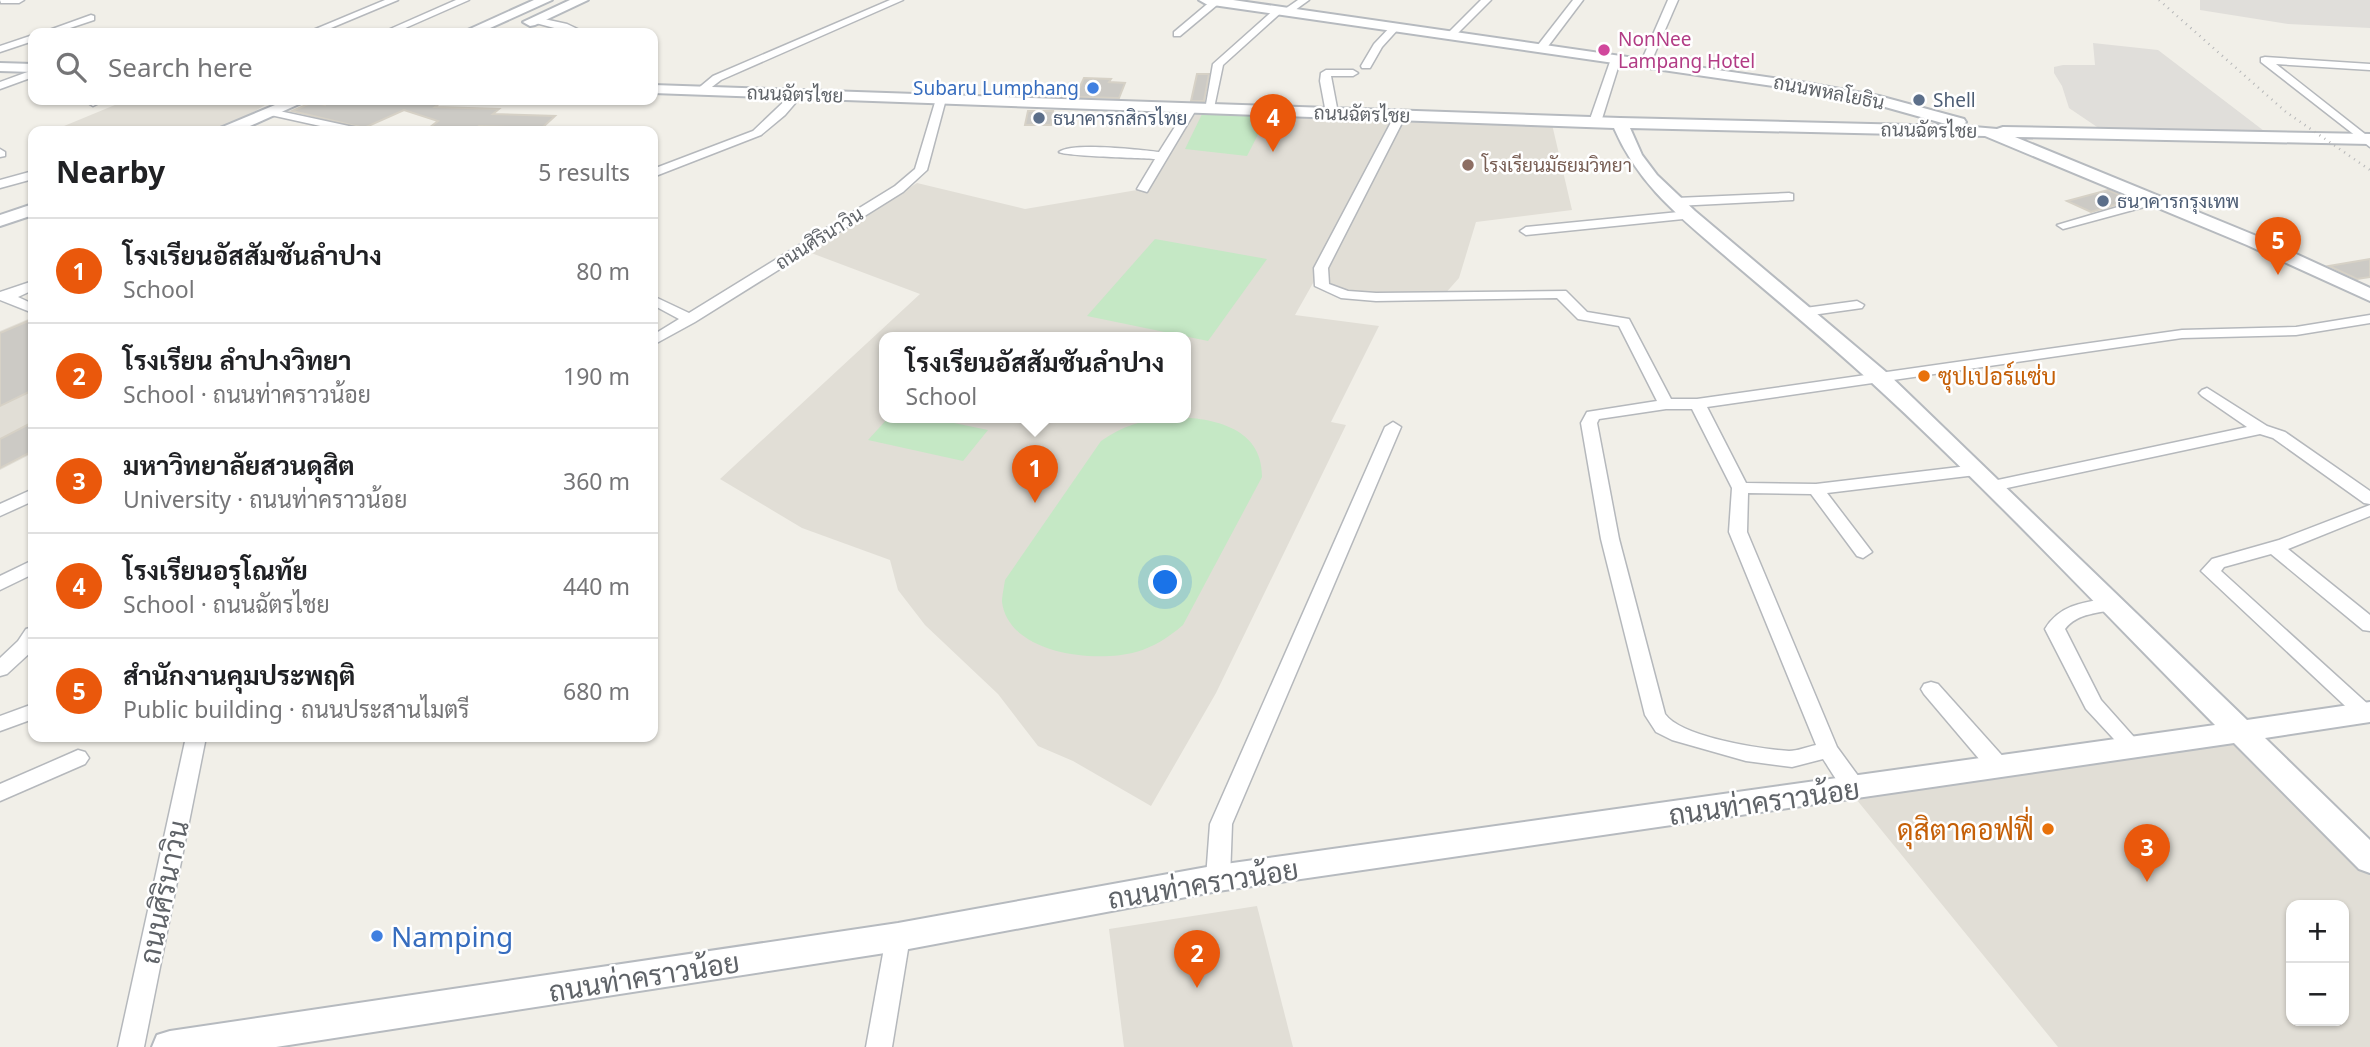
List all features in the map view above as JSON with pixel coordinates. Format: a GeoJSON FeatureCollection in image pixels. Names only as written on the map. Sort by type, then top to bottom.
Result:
{"type":"FeatureCollection","features":[{"type":"Feature","properties":{"kind":"main road"},"geometry":{"type":"LineString","coordinates":[[463,28],[527,0]]}},
{"type":"Feature","properties":{"kind":"main road"},"geometry":{"type":"LineString","coordinates":[[480,28],[545,0]]}},
{"type":"Feature","properties":{"kind":"main road"},"geometry":{"type":"LineString","coordinates":[[498,28],[562,0]]}},
{"type":"Feature","properties":{"kind":"main road"},"geometry":{"type":"LineString","coordinates":[[518,28],[581,0]]}},
{"type":"Feature","properties":{"kind":"main road","name":"ถนนพหลโยธิน"},"geometry":{"type":"LineString","coordinates":[[1214,0],[1801,86],[1879,101],[1987,131],[2367,141]]}},
{"type":"Feature","properties":{"kind":"main road"},"geometry":{"type":"LineString","coordinates":[[0,67],[28,68]]}},
{"type":"Feature","properties":{"kind":"main road","name":"ถนนฉัตรไชย"},"geometry":{"type":"LineString","coordinates":[[658,89],[1620,123],[1987,131]]}},
{"type":"Feature","properties":{"kind":"main road"},"geometry":{"type":"LineString","coordinates":[[238,126],[288,105]]}},
{"type":"Feature","properties":{"kind":"main road"},"geometry":{"type":"LineString","coordinates":[[1620,123],[1634,155],[1651,178],[1683,209],[1878,377],[1993,486],[2370,860]]}},
{"type":"Feature","properties":{"kind":"main road"},"geometry":{"type":"LineString","coordinates":[[1987,131],[2155,200],[2370,295]]}},
{"type":"Feature","properties":{"kind":"main road"},"geometry":{"type":"LineString","coordinates":[[0,221],[28,211]]}},
{"type":"Feature","properties":{"kind":"main road","name":"ถนนท่าคราวน้อย"},"geometry":{"type":"LineString","coordinates":[[170,1047],[898,937],[1218,878],[2368,712]]}},
{"type":"Feature","properties":{"kind":"street"},"geometry":{"type":"LineString","coordinates":[[1,0],[19,0]]}},
{"type":"Feature","properties":{"kind":"street"},"geometry":{"type":"LineString","coordinates":[[323,28],[393,0]]}},
{"type":"Feature","properties":{"kind":"street"},"geometry":{"type":"LineString","coordinates":[[398,28],[464,0]]}},
{"type":"Feature","properties":{"kind":"street"},"geometry":{"type":"LineString","coordinates":[[700,91],[717,78],[898,0]]}},
{"type":"Feature","properties":{"kind":"street"},"geometry":{"type":"LineString","coordinates":[[1177,34],[1214,0]]}},
{"type":"Feature","properties":{"kind":"street"},"geometry":{"type":"LineString","coordinates":[[1209,108],[1219,64],[1283,11],[1304,0]]}},
{"type":"Feature","properties":{"kind":"street"},"geometry":{"type":"LineString","coordinates":[[1452,34],[1486,0]]}},
{"type":"Feature","properties":{"kind":"street"},"geometry":{"type":"LineString","coordinates":[[1542,47],[1578,0]]}},
{"type":"Feature","properties":{"kind":"street"},"geometry":{"type":"LineString","coordinates":[[1646,62],[1673,0]]}},
{"type":"Feature","properties":{"kind":"street"},"geometry":{"type":"LineString","coordinates":[[61,28],[91,18]]}},
{"type":"Feature","properties":{"kind":"street"},"geometry":{"type":"LineString","coordinates":[[535,20],[569,28]]}},
{"type":"Feature","properties":{"kind":"street"},"geometry":{"type":"LineString","coordinates":[[1366,66],[1378,46],[1396,26]]}},
{"type":"Feature","properties":{"kind":"street"},"geometry":{"type":"LineString","coordinates":[[0,49],[28,40]]}},
{"type":"Feature","properties":{"kind":"street"},"geometry":{"type":"LineString","coordinates":[[1595,122],[1616,58]]}},
{"type":"Feature","properties":{"kind":"street"},"geometry":{"type":"LineString","coordinates":[[2367,141],[2266,60],[2370,67]]}},
{"type":"Feature","properties":{"kind":"street"},"geometry":{"type":"LineString","coordinates":[[1332,113],[1325,81],[1326,73],[1353,72]]}},
{"type":"Feature","properties":{"kind":"street"},"geometry":{"type":"LineString","coordinates":[[0,86],[28,75]]}},
{"type":"Feature","properties":{"kind":"street"},"geometry":{"type":"LineString","coordinates":[[658,171],[757,133],[798,94]]}},
{"type":"Feature","properties":{"kind":"street","name":"ถนนศิรินาวิน"},"geometry":{"type":"LineString","coordinates":[[658,338],[899,189],[920,170],[941,99]]}},
{"type":"Feature","properties":{"kind":"street"},"geometry":{"type":"LineString","coordinates":[[1143,189],[1192,108]]}},
{"type":"Feature","properties":{"kind":"street"},"geometry":{"type":"LineString","coordinates":[[270,112],[335,126]]}},
{"type":"Feature","properties":{"kind":"street"},"geometry":{"type":"LineString","coordinates":[[1400,115],[1321,268],[1322,286],[1346,295],[1376,297],[1561,294],[1583,316],[1624,322],[1666,404]]}},
{"type":"Feature","properties":{"kind":"street"},"geometry":{"type":"LineString","coordinates":[[1065,152],[1102,151],[1164,156]]}},
{"type":"Feature","properties":{"kind":"street"},"geometry":{"type":"LineString","coordinates":[[0,184],[28,176]]}},
{"type":"Feature","properties":{"kind":"street"},"geometry":{"type":"LineString","coordinates":[[1526,231],[1789,197]]}},
{"type":"Feature","properties":{"kind":"street"},"geometry":{"type":"LineString","coordinates":[[2063,225],[2155,200]]}},
{"type":"Feature","properties":{"kind":"street"},"geometry":{"type":"LineString","coordinates":[[3,297],[28,287]]}},
{"type":"Feature","properties":{"kind":"street"},"geometry":{"type":"LineString","coordinates":[[3,297],[28,307]]}},
{"type":"Feature","properties":{"kind":"street"},"geometry":{"type":"LineString","coordinates":[[658,302],[690,318]]}},
{"type":"Feature","properties":{"kind":"street"},"geometry":{"type":"LineString","coordinates":[[1805,312],[1857,305]]}},
{"type":"Feature","properties":{"kind":"street"},"geometry":{"type":"LineString","coordinates":[[1828,750],[1792,759],[1746,753],[1679,735],[1663,727],[1655,715],[1610,539],[1589,423],[1593,415],[1666,404],[1697,404],[2182,334],[2296,331],[2370,320]]}},
{"type":"Feature","properties":{"kind":"street"},"geometry":{"type":"LineString","coordinates":[[2207,393],[2261,429],[2279,435],[2370,499]]}},
{"type":"Feature","properties":{"kind":"street"},"geometry":{"type":"LineString","coordinates":[[1697,404],[1740,488],[1738,532],[1828,750],[1856,788]]}},
{"type":"Feature","properties":{"kind":"street"},"geometry":{"type":"LineString","coordinates":[[1218,878],[1220,824],[1393,427]]}},
{"type":"Feature","properties":{"kind":"street"},"geometry":{"type":"LineString","coordinates":[[1993,486],[2261,429]]}},
{"type":"Feature","properties":{"kind":"street"},"geometry":{"type":"LineString","coordinates":[[1740,488],[1816,489],[1976,470]]}},
{"type":"Feature","properties":{"kind":"street"},"geometry":{"type":"LineString","coordinates":[[1816,489],[1829,510],[1863,552]]}},
{"type":"Feature","properties":{"kind":"street"},"geometry":{"type":"LineString","coordinates":[[0,511],[28,497]]}},
{"type":"Feature","properties":{"kind":"street"},"geometry":{"type":"LineString","coordinates":[[2368,712],[2210,571],[2218,563],[2275,548],[2370,510]]}},
{"type":"Feature","properties":{"kind":"street"},"geometry":{"type":"LineString","coordinates":[[2275,548],[2370,625]]}},
{"type":"Feature","properties":{"kind":"street"},"geometry":{"type":"LineString","coordinates":[[0,584],[28,569]]}},
{"type":"Feature","properties":{"kind":"street"},"geometry":{"type":"LineString","coordinates":[[2112,604],[2084,609],[2066,616],[2057,623],[2055,629],[2093,704],[2132,746]]}},
{"type":"Feature","properties":{"kind":"street"},"geometry":{"type":"LineString","coordinates":[[0,668],[28,642]]}},
{"type":"Feature","properties":{"kind":"street"},"geometry":{"type":"LineString","coordinates":[[1931,689],[1999,767]]}},
{"type":"Feature","properties":{"kind":"street"},"geometry":{"type":"LineString","coordinates":[[0,724],[28,713]]}},
{"type":"Feature","properties":{"kind":"street","name":"ถนนศิรินาวิน"},"geometry":{"type":"LineString","coordinates":[[131,1047],[195,742]]}},
{"type":"Feature","properties":{"kind":"street"},"geometry":{"type":"LineString","coordinates":[[0,793],[78,758]]}},
{"type":"Feature","properties":{"kind":"street"},"geometry":{"type":"LineString","coordinates":[[879,1047],[898,937]]}},
{"type":"Feature","properties":{"kind":"shaded area"},"geometry":{"type":"Polygon","coordinates":[[[2200,0],[2370,0],[2370,28],[2288,24],[2200,10],[2200,0]]]}},
{"type":"Feature","properties":{"kind":"shaded area"},"geometry":{"type":"Polygon","coordinates":[[[2093,43],[2158,50],[2268,134],[2103,131],[2069,108],[2062,86],[2054,73],[2054,67],[2063,65],[2095,65],[2093,43]]]}},
{"type":"Feature","properties":{"kind":"shaded area"},"geometry":{"type":"Polygon","coordinates":[[[115,105],[265,105],[229,126],[64,126],[115,105]]]}},
{"type":"Feature","properties":{"kind":"shaded area"},"geometry":{"type":"Polygon","coordinates":[[[1192,108],[1551,120],[1572,210],[1476,222],[1459,278],[1443,296],[1376,297],[1322,286],[1321,269],[1295,315],[1379,326],[1331,422],[1346,425],[1216,693],[1151,806],[1073,761],[1038,746],[998,694],[925,625],[898,590],[890,560],[802,528],[720,479],[920,294],[806,251],[917,183],[1025,209],[1143,189],[1192,108]]]}},
{"type":"Feature","properties":{"kind":"shaded area"},"geometry":{"type":"Polygon","coordinates":[[[28,319],[28,456],[0,470],[0,331],[28,319]]]}},
{"type":"Feature","properties":{"kind":"shaded area"},"geometry":{"type":"Polygon","coordinates":[[[2239,730],[2370,860],[2370,1047],[2058,1047],[1852,794],[2239,730]]]}},
{"type":"Feature","properties":{"kind":"shaded area"},"geometry":{"type":"Polygon","coordinates":[[[1257,906],[1293,1047],[1124,1047],[1109,929],[1257,906]]]}},
{"type":"Feature","properties":{"kind":"green space"},"geometry":{"type":"Polygon","coordinates":[[[1202,114],[1267,117],[1247,156],[1185,149],[1202,114]]]}},
{"type":"Feature","properties":{"kind":"green space"},"geometry":{"type":"Polygon","coordinates":[[[1155,239],[1267,259],[1208,341],[1191,337],[1191,332],[1164,332],[1087,316],[1155,239]]]}},
{"type":"Feature","properties":{"kind":"green space"},"geometry":{"type":"Polygon","coordinates":[[[1191,418],[1231,428],[1254,446],[1260,460],[1262,477],[1183,625],[1172,634],[1143,650],[1119,655],[1078,655],[1037,644],[1020,634],[1008,620],[1002,602],[1005,580],[1101,441],[1133,424],[1191,423],[1191,418]]]}},
{"type":"Feature","properties":{"kind":"green space"},"geometry":{"type":"Polygon","coordinates":[[[884,423],[954,423],[988,430],[963,461],[868,440],[884,423]]]}},
{"type":"Feature","properties":{"kind":"building"},"geometry":{"type":"Polygon","coordinates":[[[1197,74],[1209,74],[1204,101],[1191,101],[1197,74]]]}},
{"type":"Feature","properties":{"kind":"building","name":"Subaru Lumphang"},"geometry":{"type":"Polygon","coordinates":[[[1084,78],[1111,79],[1109,82],[1125,83],[1119,98],[1075,97],[1084,78]]]}},
{"type":"Feature","properties":{"kind":"building"},"geometry":{"type":"Polygon","coordinates":[[[306,105],[438,105],[435,107],[499,109],[493,114],[555,116],[544,126],[432,126],[438,121],[404,110],[368,126],[356,126],[292,111],[306,105]]]}},
{"type":"Feature","properties":{"kind":"building","name":"ธนาคารกสิกรไทย"},"geometry":{"type":"Polygon","coordinates":[[[1028,111],[1053,111],[1051,125],[1025,125],[1028,111]]]}},
{"type":"Feature","properties":{"kind":"building","name":"ธนาคารกรุงเทพ"},"geometry":{"type":"Polygon","coordinates":[[[2108,190],[2132,200],[2091,212],[2067,201],[2108,190]]]}},
{"type":"Feature","properties":{"kind":"building"},"geometry":{"type":"Polygon","coordinates":[[[2370,259],[2370,277],[2357,279],[2329,266],[2370,259]]]}},
{"type":"Feature","properties":{"kind":"building"},"geometry":{"type":"Polygon","coordinates":[[[28,321],[28,392],[0,406],[0,333],[28,321]]]}},
{"type":"Feature","properties":{"kind":"building"},"geometry":{"type":"Polygon","coordinates":[[[28,425],[28,454],[0,468],[0,439],[28,425]]]}},
{"type":"Feature","properties":{"kind":"railway"},"geometry":{"type":"LineString","coordinates":[[2159,0],[2286,112],[2370,170]]}},
{"type":"Feature","properties":{"kind":"place","name":"NonNee Lampang Hotel"},"geometry":{"type":"Point","coordinates":[1604,50]}},
{"type":"Feature","properties":{"kind":"place","name":"Subaru Lumphang"},"geometry":{"type":"Point","coordinates":[1093,88]}},
{"type":"Feature","properties":{"kind":"place","name":"Shell"},"geometry":{"type":"Point","coordinates":[1919,100]}},
{"type":"Feature","properties":{"kind":"place","name":"ธนาคารกสิกรไทย"},"geometry":{"type":"Point","coordinates":[1039,118]}},
{"type":"Feature","properties":{"kind":"place","name":"โรงเรียนอรุโณทัย"},"geometry":{"type":"Point","coordinates":[1273,152]}},
{"type":"Feature","properties":{"kind":"place","name":"โรงเรียนมัธยมวิทยา"},"geometry":{"type":"Point","coordinates":[1468,165]}},
{"type":"Feature","properties":{"kind":"place","name":"ธนาคารกรุงเทพ"},"geometry":{"type":"Point","coordinates":[2103,201]}},
{"type":"Feature","properties":{"kind":"place","name":"สำนักงานคุมประพฤติ"},"geometry":{"type":"Point","coordinates":[2278,275]}},
{"type":"Feature","properties":{"kind":"place","name":"ซุปเปอร์แซ่บ"},"geometry":{"type":"Point","coordinates":[1924,376]}},
{"type":"Feature","properties":{"kind":"place","name":"โรงเรียนอัสสัมชันลำปาง"},"geometry":{"type":"Point","coordinates":[1035,503]}},
{"type":"Feature","properties":{"kind":"place","name":"ดุสิตาคอฟฟี่"},"geometry":{"type":"Point","coordinates":[2048,829]}},
{"type":"Feature","properties":{"kind":"place","name":"มหาวิทยาลัยสวนดุสิต"},"geometry":{"type":"Point","coordinates":[2147,882]}},
{"type":"Feature","properties":{"kind":"place","name":"Namping"},"geometry":{"type":"Point","coordinates":[377,936]}},
{"type":"Feature","properties":{"kind":"place","name":"โรงเรียน ลำปางวิทยา"},"geometry":{"type":"Point","coordinates":[1197,988]}}]}
